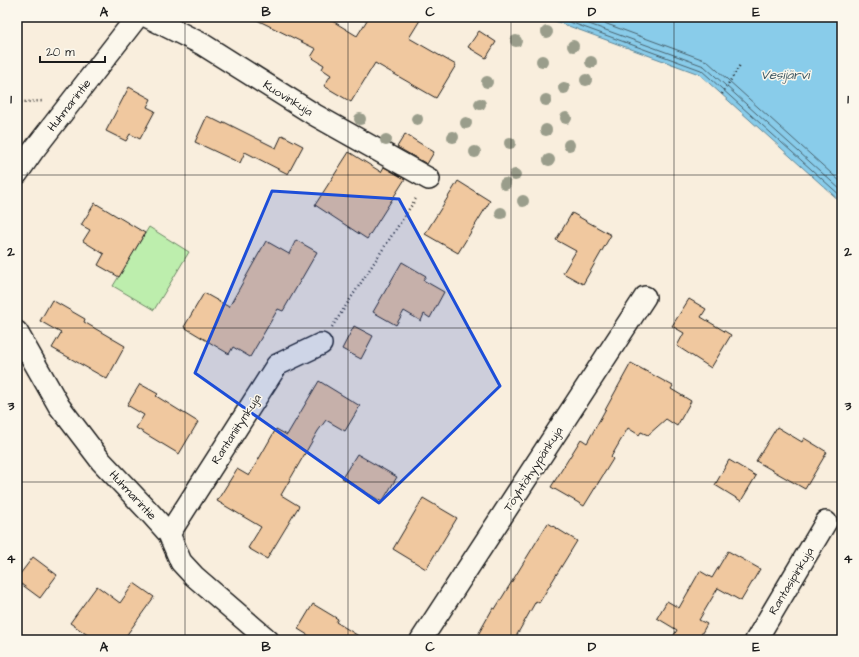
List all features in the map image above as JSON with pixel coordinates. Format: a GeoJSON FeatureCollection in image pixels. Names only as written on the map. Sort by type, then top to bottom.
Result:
{"type":"FeatureCollection","features":[{"type":"Feature","properties":{"kind":"street","name":"Huhmarintie"},"geometry":{"type":"LineString","coordinates":[[17,174],[33,151],[137,17]]}},
{"type":"Feature","properties":{"kind":"street","name":"Kuovinkuja"},"geometry":{"type":"LineString","coordinates":[[148,17],[202,44],[315,115],[429,179]]}},
{"type":"Feature","properties":{"kind":"street","name":"Töyhtöhyypänkuja"},"geometry":{"type":"LineString","coordinates":[[421,640],[645,297]]}},
{"type":"Feature","properties":{"kind":"street","name":"Huhmarintie"},"geometry":{"type":"LineString","coordinates":[[17,332],[59,406],[101,461],[169,534],[181,562],[194,576],[268,640]]}},
{"type":"Feature","properties":{"kind":"street","name":"Rantaniitynkuja"},"geometry":{"type":"LineString","coordinates":[[169,534],[278,365],[321,344]]}},
{"type":"Feature","properties":{"kind":"street","name":"Rantasipinkuja"},"geometry":{"type":"LineString","coordinates":[[756,640],[826,522]]}},
{"type":"Feature","properties":{"kind":"path"},"geometry":{"type":"LineString","coordinates":[[722,94],[740,65]]}},
{"type":"Feature","properties":{"kind":"path"},"geometry":{"type":"LineString","coordinates":[[321,344],[429,179]]}},
{"type":"Feature","properties":{"kind":"highlighted area"},"geometry":{"type":"Polygon","coordinates":[[[272,191],[399,199],[500,386],[379,503],[195,373],[272,191]]]}},
{"type":"Feature","properties":{"kind":"green space"},"geometry":{"type":"Polygon","coordinates":[[[149,227],[189,252],[154,310],[113,286],[149,227]]]}},
{"type":"Feature","properties":{"kind":"water","name":"Vesijärvi"},"geometry":{"type":"Polygon","coordinates":[[[544,17],[842,17],[842,203],[699,74],[544,17]]]}},
{"type":"Feature","properties":{"kind":"building"},"geometry":{"type":"Polygon","coordinates":[[[251,17],[326,17],[357,36],[369,17],[422,17],[409,38],[456,65],[436,98],[375,63],[351,102],[324,86],[331,75],[322,69],[324,65],[311,57],[316,49],[251,17]]]}},
{"type":"Feature","properties":{"kind":"building"},"geometry":{"type":"Polygon","coordinates":[[[479,31],[496,42],[486,58],[468,47],[479,31]]]}},
{"type":"Feature","properties":{"kind":"building"},"geometry":{"type":"Polygon","coordinates":[[[129,87],[151,99],[147,107],[155,111],[140,139],[130,134],[126,141],[106,131],[129,87]]]}},
{"type":"Feature","properties":{"kind":"building"},"geometry":{"type":"Polygon","coordinates":[[[207,116],[223,124],[224,122],[276,148],[282,135],[303,146],[288,174],[245,152],[240,163],[195,142],[207,116]]]}},
{"type":"Feature","properties":{"kind":"building"},"geometry":{"type":"Polygon","coordinates":[[[405,134],[434,152],[427,164],[397,147],[405,134]]]}},
{"type":"Feature","properties":{"kind":"building"},"geometry":{"type":"Polygon","coordinates":[[[349,152],[381,172],[384,167],[405,179],[367,239],[315,205],[349,152]]]}},
{"type":"Feature","properties":{"kind":"building"},"geometry":{"type":"Polygon","coordinates":[[[458,181],[490,201],[458,253],[425,234],[458,181]]]}},
{"type":"Feature","properties":{"kind":"building"},"geometry":{"type":"Polygon","coordinates":[[[95,203],[145,233],[119,277],[98,265],[104,254],[83,241],[90,230],[81,225],[95,203]]]}},
{"type":"Feature","properties":{"kind":"building"},"geometry":{"type":"Polygon","coordinates":[[[572,213],[611,235],[583,284],[563,273],[576,251],[556,240],[572,213]]]}},
{"type":"Feature","properties":{"kind":"building"},"geometry":{"type":"Polygon","coordinates":[[[296,240],[317,252],[283,311],[278,309],[250,357],[233,347],[229,354],[184,327],[204,293],[229,307],[266,241],[289,254],[296,240]]]}},
{"type":"Feature","properties":{"kind":"building"},"geometry":{"type":"Polygon","coordinates":[[[402,262],[426,276],[423,280],[444,292],[430,318],[424,314],[421,321],[404,311],[396,325],[373,312],[402,262]]]}},
{"type":"Feature","properties":{"kind":"building"},"geometry":{"type":"Polygon","coordinates":[[[689,299],[706,309],[701,317],[731,335],[711,368],[677,346],[684,333],[672,326],[689,299]]]}},
{"type":"Feature","properties":{"kind":"building"},"geometry":{"type":"Polygon","coordinates":[[[52,300],[85,319],[84,322],[125,346],[107,379],[52,348],[61,333],[40,321],[52,300]]]}},
{"type":"Feature","properties":{"kind":"building"},"geometry":{"type":"Polygon","coordinates":[[[354,326],[373,336],[361,359],[342,349],[354,326]]]}},
{"type":"Feature","properties":{"kind":"building"},"geometry":{"type":"Polygon","coordinates":[[[631,363],[673,386],[671,389],[691,401],[677,426],[666,419],[648,435],[641,432],[639,435],[628,428],[611,457],[613,459],[584,506],[551,487],[581,439],[587,443],[631,363]]]}},
{"type":"Feature","properties":{"kind":"building"},"geometry":{"type":"Polygon","coordinates":[[[319,381],[360,406],[345,431],[326,420],[318,431],[281,495],[299,506],[267,559],[248,548],[261,527],[217,501],[237,469],[249,476],[276,429],[287,435],[319,381]]]}},
{"type":"Feature","properties":{"kind":"building"},"geometry":{"type":"Polygon","coordinates":[[[140,384],[158,394],[156,396],[198,422],[179,454],[136,428],[144,415],[127,405],[140,384]]]}},
{"type":"Feature","properties":{"kind":"building"},"geometry":{"type":"Polygon","coordinates":[[[777,427],[802,442],[804,438],[827,452],[805,489],[756,461],[777,427]]]}},
{"type":"Feature","properties":{"kind":"building"},"geometry":{"type":"Polygon","coordinates":[[[357,454],[397,477],[382,502],[342,478],[357,454]]]}},
{"type":"Feature","properties":{"kind":"building"},"geometry":{"type":"Polygon","coordinates":[[[729,460],[756,476],[741,501],[715,485],[729,460]]]}},
{"type":"Feature","properties":{"kind":"building"},"geometry":{"type":"Polygon","coordinates":[[[423,498],[457,518],[426,569],[393,549],[423,498]]]}},
{"type":"Feature","properties":{"kind":"building"},"geometry":{"type":"Polygon","coordinates":[[[548,523],[577,541],[539,603],[536,601],[514,640],[475,640],[493,608],[495,609],[548,523]]]}},
{"type":"Feature","properties":{"kind":"building"},"geometry":{"type":"Polygon","coordinates":[[[728,551],[760,569],[741,601],[718,588],[699,620],[707,624],[698,640],[671,640],[677,630],[657,618],[667,601],[679,608],[700,571],[712,578],[728,551]]]}},
{"type":"Feature","properties":{"kind":"building"},"geometry":{"type":"Polygon","coordinates":[[[33,557],[57,575],[40,598],[17,581],[17,578],[33,557]]]}},
{"type":"Feature","properties":{"kind":"building"},"geometry":{"type":"Polygon","coordinates":[[[134,583],[154,597],[123,640],[95,640],[70,623],[97,586],[120,603],[134,583]]]}},
{"type":"Feature","properties":{"kind":"building"},"geometry":{"type":"Polygon","coordinates":[[[313,604],[338,619],[336,622],[365,640],[316,640],[298,629],[313,604]]]}}]}
